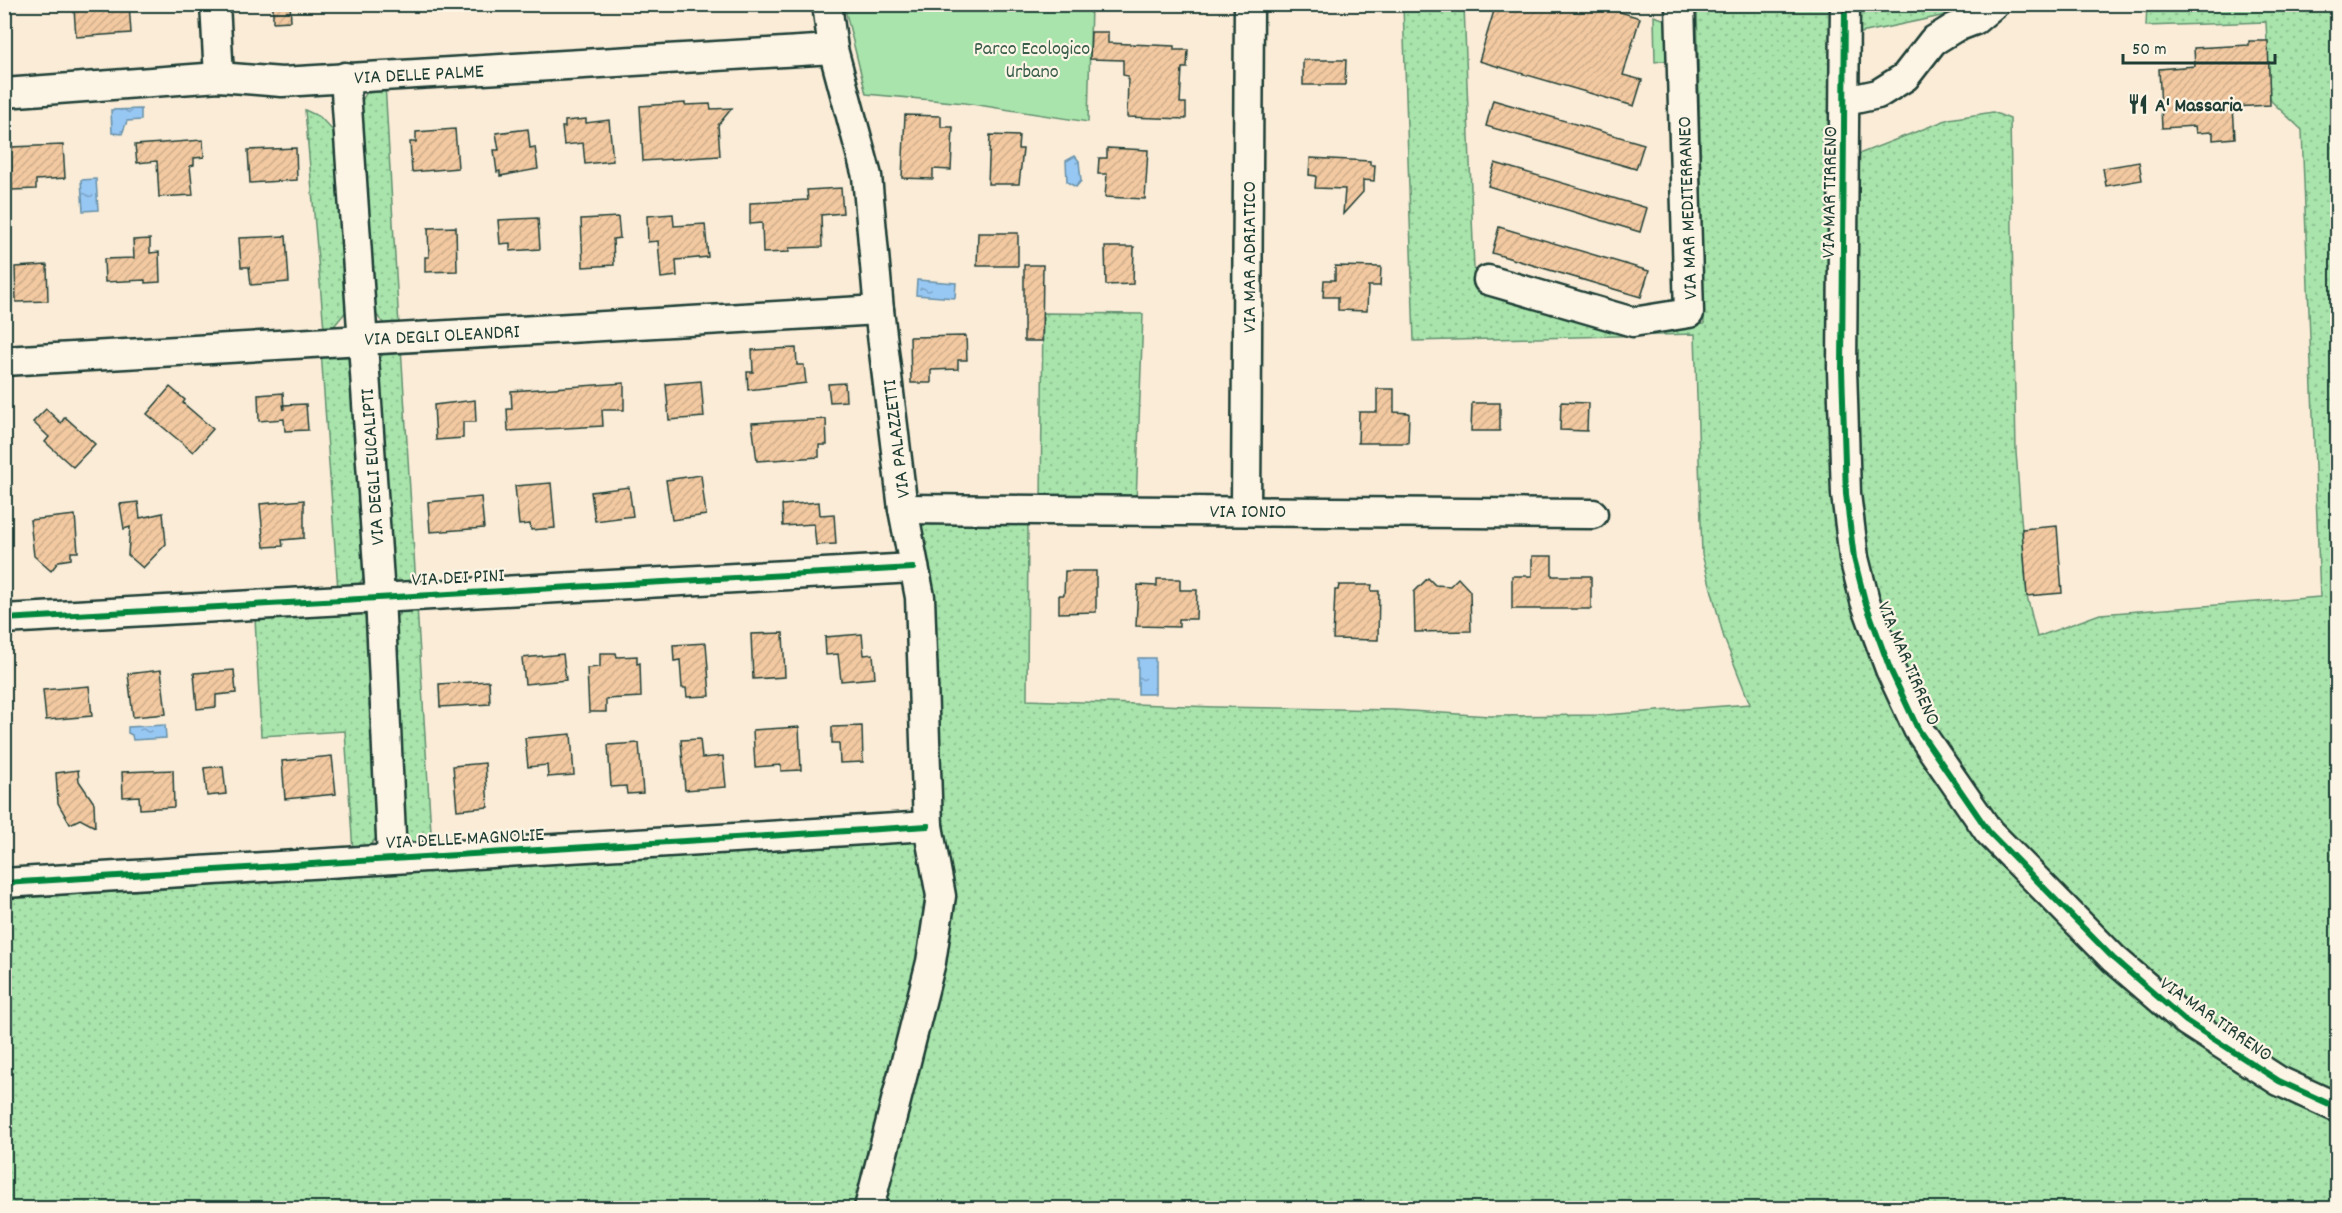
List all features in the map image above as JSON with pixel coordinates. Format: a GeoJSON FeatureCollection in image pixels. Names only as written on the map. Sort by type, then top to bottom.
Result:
{"type":"FeatureCollection","features":[{"type":"Feature","properties":{"kind":"street"},"geometry":{"type":"LineString","coordinates":[[215,4],[219,77]]}},
{"type":"Feature","properties":{"kind":"street","name":"VIA PALAZZETTI"},"geometry":{"type":"LineString","coordinates":[[827,4],[833,49],[852,110],[867,176],[879,310],[903,509],[920,597],[928,826],[941,896],[931,962],[869,1209]]}},
{"type":"Feature","properties":{"kind":"street","name":"VIA MAR ADRIATICO"},"geometry":{"type":"LineString","coordinates":[[1246,510],[1250,4]]}},
{"type":"Feature","properties":{"kind":"street","name":"VIA MAR MEDITERRANEO"},"geometry":{"type":"LineString","coordinates":[[1488,280],[1633,322],[1689,313],[1680,4]]}},
{"type":"Feature","properties":{"kind":"street","name":"VIA MAR TIRRENO"},"geometry":{"type":"LineString","coordinates":[[1845,4],[1842,369],[1846,494],[1854,558],[1880,646],[1918,729],[1989,832],[2114,959],[2162,1003],[2195,1027],[2279,1081],[2337,1108]]}},
{"type":"Feature","properties":{"kind":"street"},"geometry":{"type":"LineString","coordinates":[[1846,101],[1878,94],[1905,77],[1934,41],[1954,28],[1975,20],[1994,4]]}},
{"type":"Feature","properties":{"kind":"street","name":"VIA DELLE PALME"},"geometry":{"type":"LineString","coordinates":[[4,93],[219,77],[282,82],[833,49]]}},
{"type":"Feature","properties":{"kind":"street","name":"VIA DEGLI EUCALIPTI"},"geometry":{"type":"LineString","coordinates":[[345,77],[380,596],[392,858]]}},
{"type":"Feature","properties":{"kind":"street","name":"VIA DEGLI OLEANDRI"},"geometry":{"type":"LineString","coordinates":[[4,361],[363,338],[879,310]]}},
{"type":"Feature","properties":{"kind":"street","name":"VIA IONIO"},"geometry":{"type":"LineString","coordinates":[[903,509],[1593,514]]}},
{"type":"Feature","properties":{"kind":"street","name":"VIA DEI PINI"},"geometry":{"type":"LineString","coordinates":[[4,619],[380,596],[913,568]]}},
{"type":"Feature","properties":{"kind":"street","name":"VIA DELLE MAGNOLIE"},"geometry":{"type":"LineString","coordinates":[[4,883],[928,826]]}},
{"type":"Feature","properties":{"kind":"green space","name":"Parco Ecologico Urbano"},"geometry":{"type":"Polygon","coordinates":[[[844,5],[1091,5],[1088,122],[965,103],[866,94],[844,5]]]}},
{"type":"Feature","properties":{"kind":"green space"},"geometry":{"type":"Polygon","coordinates":[[[1403,5],[1464,5],[1474,269],[1629,330],[1704,324],[1697,5],[1832,5],[1837,295],[1870,643],[2027,885],[2337,1119],[2337,1208],[877,1208],[908,1091],[936,800],[919,515],[1028,519],[1027,700],[1215,707],[1395,710],[1490,716],[1605,715],[1750,704],[1724,638],[1702,554],[1695,334],[1414,341],[1403,5]]]}},
{"type":"Feature","properties":{"kind":"green space"},"geometry":{"type":"Polygon","coordinates":[[[1850,5],[1972,5],[1946,15],[1851,35],[1850,5]]]}},
{"type":"Feature","properties":{"kind":"green space"},"geometry":{"type":"Polygon","coordinates":[[[2147,5],[2337,5],[2337,1099],[2186,1011],[1996,828],[1960,780],[1894,653],[1854,508],[1851,157],[1949,119],[1993,112],[2010,119],[2016,452],[2027,596],[2037,637],[2100,614],[2320,597],[2302,130],[2270,100],[2266,22],[2146,26],[2147,5]]]}},
{"type":"Feature","properties":{"kind":"green space"},"geometry":{"type":"Polygon","coordinates":[[[1654,16],[1669,21],[1670,60],[1655,62],[1654,16]]]}},
{"type":"Feature","properties":{"kind":"green space"},"geometry":{"type":"Polygon","coordinates":[[[385,83],[399,326],[384,324],[371,308],[359,106],[368,90],[385,83]]]}},
{"type":"Feature","properties":{"kind":"green space"},"geometry":{"type":"Polygon","coordinates":[[[305,110],[320,117],[337,135],[349,308],[334,326],[324,329],[305,110]]]}},
{"type":"Feature","properties":{"kind":"green space"},"geometry":{"type":"Polygon","coordinates":[[[1043,313],[1143,314],[1136,503],[1041,501],[1043,313]]]}},
{"type":"Feature","properties":{"kind":"green space"},"geometry":{"type":"Polygon","coordinates":[[[401,347],[416,586],[401,584],[390,575],[377,363],[384,352],[401,347]]]}},
{"type":"Feature","properties":{"kind":"green space"},"geometry":{"type":"Polygon","coordinates":[[[321,351],[345,351],[350,355],[367,573],[359,584],[338,590],[321,351]]]}},
{"type":"Feature","properties":{"kind":"green space"},"geometry":{"type":"Polygon","coordinates":[[[417,606],[432,848],[415,846],[402,834],[393,620],[403,610],[417,606]]]}},
{"type":"Feature","properties":{"kind":"green space"},"geometry":{"type":"Polygon","coordinates":[[[362,612],[371,625],[377,837],[365,851],[353,852],[345,731],[261,736],[255,618],[362,612]]]}},
{"type":"Feature","properties":{"kind":"green space"},"geometry":{"type":"Polygon","coordinates":[[[909,838],[920,844],[934,898],[862,1208],[5,1208],[5,899],[255,883],[321,876],[603,862],[601,856],[909,838]]]}},
{"type":"Feature","properties":{"kind":"water"},"geometry":{"type":"Polygon","coordinates":[[[141,109],[141,120],[127,121],[122,134],[112,133],[111,110],[141,109]]]}},
{"type":"Feature","properties":{"kind":"water"},"geometry":{"type":"Polygon","coordinates":[[[1075,156],[1079,161],[1081,181],[1076,187],[1067,182],[1066,161],[1075,156]]]}},
{"type":"Feature","properties":{"kind":"water"},"geometry":{"type":"Polygon","coordinates":[[[96,179],[98,210],[83,211],[81,180],[96,179]]]}},
{"type":"Feature","properties":{"kind":"water"},"geometry":{"type":"Polygon","coordinates":[[[917,280],[956,283],[955,298],[916,295],[917,280]]]}},
{"type":"Feature","properties":{"kind":"water"},"geometry":{"type":"Polygon","coordinates":[[[1138,658],[1155,658],[1155,694],[1138,694],[1138,658]]]}},
{"type":"Feature","properties":{"kind":"water"},"geometry":{"type":"Polygon","coordinates":[[[165,725],[166,738],[133,740],[132,735],[128,733],[128,727],[165,725]]]}},
{"type":"Feature","properties":{"kind":"building"},"geometry":{"type":"Polygon","coordinates":[[[129,4],[131,33],[76,37],[74,9],[129,4]]]}},
{"type":"Feature","properties":{"kind":"building"},"geometry":{"type":"Polygon","coordinates":[[[273,4],[290,4],[291,21],[273,22],[273,4]]]}},
{"type":"Feature","properties":{"kind":"building"},"geometry":{"type":"Polygon","coordinates":[[[1496,4],[1594,4],[1640,18],[1623,75],[1642,80],[1634,106],[1479,61],[1496,4]]]}},
{"type":"Feature","properties":{"kind":"building"},"geometry":{"type":"Polygon","coordinates":[[[1091,32],[1108,32],[1108,43],[1174,46],[1174,50],[1188,50],[1187,68],[1182,68],[1180,103],[1186,103],[1186,119],[1127,117],[1128,76],[1123,75],[1123,60],[1090,59],[1091,32]]]}},
{"type":"Feature","properties":{"kind":"building"},"geometry":{"type":"Polygon","coordinates":[[[2249,41],[2268,41],[2270,105],[2233,107],[2235,138],[2213,140],[2213,132],[2196,133],[2195,126],[2162,128],[2159,69],[2195,66],[2194,48],[2249,45],[2249,41]]]}},
{"type":"Feature","properties":{"kind":"building"},"geometry":{"type":"Polygon","coordinates":[[[1303,60],[1346,60],[1345,85],[1303,85],[1303,60]]]}},
{"type":"Feature","properties":{"kind":"building"},"geometry":{"type":"Polygon","coordinates":[[[1493,100],[1644,144],[1636,169],[1486,126],[1493,100]]]}},
{"type":"Feature","properties":{"kind":"building"},"geometry":{"type":"Polygon","coordinates":[[[685,103],[685,105],[710,104],[711,109],[732,108],[718,125],[720,156],[643,161],[640,106],[685,103]]]}},
{"type":"Feature","properties":{"kind":"building"},"geometry":{"type":"Polygon","coordinates":[[[905,115],[941,116],[941,127],[953,127],[951,170],[933,169],[933,179],[902,178],[905,115]]]}},
{"type":"Feature","properties":{"kind":"building"},"geometry":{"type":"Polygon","coordinates":[[[586,119],[586,123],[609,120],[613,161],[585,164],[583,143],[564,145],[562,127],[565,127],[565,121],[586,119]]]}},
{"type":"Feature","properties":{"kind":"building"},"geometry":{"type":"Polygon","coordinates":[[[455,129],[458,168],[412,172],[410,142],[416,142],[416,132],[455,129]]]}},
{"type":"Feature","properties":{"kind":"building"},"geometry":{"type":"Polygon","coordinates":[[[528,129],[530,148],[535,147],[538,169],[500,176],[500,171],[497,172],[494,150],[499,150],[496,133],[528,129]]]}},
{"type":"Feature","properties":{"kind":"building"},"geometry":{"type":"Polygon","coordinates":[[[990,135],[1019,136],[1018,149],[1023,149],[1019,184],[988,184],[990,135]]]}},
{"type":"Feature","properties":{"kind":"building"},"geometry":{"type":"Polygon","coordinates":[[[203,140],[204,157],[194,158],[194,165],[190,166],[193,195],[159,197],[157,161],[137,163],[135,145],[203,140]]]}},
{"type":"Feature","properties":{"kind":"building"},"geometry":{"type":"Polygon","coordinates":[[[63,145],[65,178],[36,180],[36,189],[12,190],[10,147],[63,145]]]}},
{"type":"Feature","properties":{"kind":"building"},"geometry":{"type":"Polygon","coordinates":[[[296,148],[297,180],[250,183],[248,150],[296,148]]]}},
{"type":"Feature","properties":{"kind":"building"},"geometry":{"type":"Polygon","coordinates":[[[1107,148],[1148,150],[1145,199],[1105,197],[1107,174],[1098,174],[1099,158],[1107,158],[1107,148]]]}},
{"type":"Feature","properties":{"kind":"building"},"geometry":{"type":"Polygon","coordinates":[[[1310,158],[1370,161],[1370,165],[1375,165],[1374,181],[1363,180],[1363,192],[1343,214],[1345,189],[1315,188],[1316,176],[1309,175],[1310,158]]]}},
{"type":"Feature","properties":{"kind":"building"},"geometry":{"type":"Polygon","coordinates":[[[2139,162],[2142,180],[2106,186],[2103,168],[2139,162]]]}},
{"type":"Feature","properties":{"kind":"building"},"geometry":{"type":"Polygon","coordinates":[[[1495,163],[1647,208],[1640,232],[1488,186],[1495,163]]]}},
{"type":"Feature","properties":{"kind":"building"},"geometry":{"type":"Polygon","coordinates":[[[841,188],[843,213],[821,215],[822,247],[789,248],[789,252],[763,253],[762,223],[750,224],[750,203],[808,200],[807,190],[841,188]]]}},
{"type":"Feature","properties":{"kind":"building"},"geometry":{"type":"Polygon","coordinates":[[[673,214],[674,226],[705,224],[708,257],[676,260],[677,276],[661,278],[658,241],[648,242],[647,216],[673,214]]]}},
{"type":"Feature","properties":{"kind":"building"},"geometry":{"type":"Polygon","coordinates":[[[618,217],[620,238],[613,239],[614,265],[583,267],[581,219],[618,217]]]}},
{"type":"Feature","properties":{"kind":"building"},"geometry":{"type":"Polygon","coordinates":[[[538,218],[540,249],[510,251],[510,243],[500,244],[498,220],[538,218]]]}},
{"type":"Feature","properties":{"kind":"building"},"geometry":{"type":"Polygon","coordinates":[[[456,227],[457,271],[425,272],[425,257],[429,257],[428,228],[456,227]]]}},
{"type":"Feature","properties":{"kind":"building"},"geometry":{"type":"Polygon","coordinates":[[[1499,227],[1649,271],[1641,297],[1492,253],[1499,227]]]}},
{"type":"Feature","properties":{"kind":"building"},"geometry":{"type":"Polygon","coordinates":[[[978,233],[1018,233],[1018,266],[977,266],[978,233]]]}},
{"type":"Feature","properties":{"kind":"building"},"geometry":{"type":"Polygon","coordinates":[[[286,236],[289,282],[251,285],[249,267],[241,267],[239,238],[286,236]]]}},
{"type":"Feature","properties":{"kind":"building"},"geometry":{"type":"Polygon","coordinates":[[[150,239],[150,253],[159,252],[160,282],[145,283],[145,280],[105,282],[104,259],[134,258],[133,240],[150,239]]]}},
{"type":"Feature","properties":{"kind":"building"},"geometry":{"type":"Polygon","coordinates":[[[1105,247],[1134,247],[1133,284],[1106,285],[1105,247]]]}},
{"type":"Feature","properties":{"kind":"building"},"geometry":{"type":"Polygon","coordinates":[[[47,265],[48,301],[16,302],[15,267],[47,265]]]}},
{"type":"Feature","properties":{"kind":"building"},"geometry":{"type":"Polygon","coordinates":[[[1024,265],[1043,265],[1042,341],[1024,341],[1024,265]]]}},
{"type":"Feature","properties":{"kind":"building"},"geometry":{"type":"Polygon","coordinates":[[[1335,266],[1381,267],[1380,286],[1368,286],[1367,311],[1338,310],[1338,297],[1323,297],[1324,280],[1335,280],[1335,266]]]}},
{"type":"Feature","properties":{"kind":"building"},"geometry":{"type":"Polygon","coordinates":[[[966,336],[967,360],[958,360],[958,369],[931,370],[931,383],[911,383],[910,337],[966,336]]]}},
{"type":"Feature","properties":{"kind":"building"},"geometry":{"type":"Polygon","coordinates":[[[796,348],[797,365],[804,365],[806,383],[748,390],[747,372],[753,372],[752,350],[796,348]]]}},
{"type":"Feature","properties":{"kind":"building"},"geometry":{"type":"Polygon","coordinates":[[[701,381],[704,417],[669,420],[666,384],[701,381]]]}},
{"type":"Feature","properties":{"kind":"building"},"geometry":{"type":"Polygon","coordinates":[[[624,383],[624,410],[602,410],[603,426],[508,431],[507,409],[512,409],[511,391],[624,383]]]}},
{"type":"Feature","properties":{"kind":"building"},"geometry":{"type":"Polygon","coordinates":[[[845,383],[846,401],[830,402],[828,384],[845,383]]]}},
{"type":"Feature","properties":{"kind":"building"},"geometry":{"type":"Polygon","coordinates":[[[170,387],[185,400],[183,403],[213,429],[193,452],[147,414],[170,387]]]}},
{"type":"Feature","properties":{"kind":"building"},"geometry":{"type":"Polygon","coordinates":[[[1377,389],[1394,389],[1394,412],[1409,413],[1408,443],[1358,443],[1359,412],[1377,412],[1377,389]]]}},
{"type":"Feature","properties":{"kind":"building"},"geometry":{"type":"Polygon","coordinates":[[[283,393],[284,405],[306,404],[308,430],[285,431],[284,419],[259,421],[258,395],[283,393]]]}},
{"type":"Feature","properties":{"kind":"building"},"geometry":{"type":"Polygon","coordinates":[[[475,400],[476,422],[463,422],[463,438],[436,440],[434,405],[475,400]]]}},
{"type":"Feature","properties":{"kind":"building"},"geometry":{"type":"Polygon","coordinates":[[[1561,402],[1588,403],[1587,431],[1560,430],[1561,402]]]}},
{"type":"Feature","properties":{"kind":"building"},"geometry":{"type":"Polygon","coordinates":[[[1472,403],[1500,403],[1500,431],[1471,431],[1472,403]]]}},
{"type":"Feature","properties":{"kind":"building"},"geometry":{"type":"Polygon","coordinates":[[[46,409],[61,423],[65,417],[95,444],[73,467],[45,442],[49,437],[33,422],[46,409]]]}},
{"type":"Feature","properties":{"kind":"building"},"geometry":{"type":"Polygon","coordinates":[[[826,419],[827,445],[819,445],[819,457],[757,461],[752,423],[826,419]]]}},
{"type":"Feature","properties":{"kind":"building"},"geometry":{"type":"Polygon","coordinates":[[[701,475],[706,515],[672,520],[666,480],[701,475]]]}},
{"type":"Feature","properties":{"kind":"building"},"geometry":{"type":"Polygon","coordinates":[[[551,483],[555,528],[531,530],[530,524],[519,525],[515,486],[551,483]]]}},
{"type":"Feature","properties":{"kind":"building"},"geometry":{"type":"Polygon","coordinates":[[[629,487],[633,516],[595,521],[591,492],[629,487]]]}},
{"type":"Feature","properties":{"kind":"building"},"geometry":{"type":"Polygon","coordinates":[[[481,497],[484,528],[430,532],[428,502],[481,497]]]}},
{"type":"Feature","properties":{"kind":"building"},"geometry":{"type":"Polygon","coordinates":[[[304,500],[304,538],[282,540],[283,546],[264,547],[260,504],[304,500]]]}},
{"type":"Feature","properties":{"kind":"building"},"geometry":{"type":"Polygon","coordinates":[[[138,502],[140,518],[163,513],[166,544],[143,568],[128,555],[130,527],[124,529],[120,504],[138,502]]]}},
{"type":"Feature","properties":{"kind":"building"},"geometry":{"type":"Polygon","coordinates":[[[819,502],[820,515],[834,514],[836,544],[816,545],[814,524],[783,526],[782,505],[819,502]]]}},
{"type":"Feature","properties":{"kind":"building"},"geometry":{"type":"Polygon","coordinates":[[[75,515],[78,552],[71,552],[71,559],[59,561],[51,571],[34,556],[30,520],[75,515]]]}},
{"type":"Feature","properties":{"kind":"building"},"geometry":{"type":"Polygon","coordinates":[[[2057,526],[2062,593],[2027,596],[2022,529],[2057,526]]]}},
{"type":"Feature","properties":{"kind":"building"},"geometry":{"type":"Polygon","coordinates":[[[1532,556],[1552,556],[1552,576],[1591,576],[1591,609],[1512,609],[1512,576],[1532,576],[1532,556]]]}},
{"type":"Feature","properties":{"kind":"building"},"geometry":{"type":"Polygon","coordinates":[[[1065,571],[1096,571],[1096,612],[1059,613],[1059,595],[1064,595],[1065,571]]]}},
{"type":"Feature","properties":{"kind":"building"},"geometry":{"type":"Polygon","coordinates":[[[1428,578],[1435,585],[1450,586],[1458,578],[1470,591],[1471,631],[1415,632],[1414,592],[1428,578]]]}},
{"type":"Feature","properties":{"kind":"building"},"geometry":{"type":"Polygon","coordinates":[[[1157,579],[1180,579],[1180,590],[1197,590],[1196,619],[1179,619],[1179,627],[1136,626],[1138,585],[1157,586],[1157,579]]]}},
{"type":"Feature","properties":{"kind":"building"},"geometry":{"type":"Polygon","coordinates":[[[1339,585],[1372,585],[1371,591],[1379,591],[1378,640],[1333,639],[1335,590],[1338,590],[1339,585]]]}},
{"type":"Feature","properties":{"kind":"building"},"geometry":{"type":"Polygon","coordinates":[[[783,633],[785,677],[753,679],[751,634],[783,633]]]}},
{"type":"Feature","properties":{"kind":"building"},"geometry":{"type":"Polygon","coordinates":[[[862,634],[864,655],[873,654],[875,678],[841,681],[838,654],[826,655],[825,637],[862,634]]]}},
{"type":"Feature","properties":{"kind":"building"},"geometry":{"type":"Polygon","coordinates":[[[706,643],[710,696],[687,697],[686,688],[682,688],[680,660],[674,661],[673,645],[706,643]]]}},
{"type":"Feature","properties":{"kind":"building"},"geometry":{"type":"Polygon","coordinates":[[[600,653],[616,653],[617,657],[637,656],[637,664],[640,663],[641,697],[606,699],[606,712],[589,712],[587,668],[600,667],[600,653]]]}},
{"type":"Feature","properties":{"kind":"building"},"geometry":{"type":"Polygon","coordinates":[[[563,654],[566,680],[525,684],[522,658],[563,654]]]}},
{"type":"Feature","properties":{"kind":"building"},"geometry":{"type":"Polygon","coordinates":[[[161,670],[166,714],[133,717],[128,674],[161,670]]]}},
{"type":"Feature","properties":{"kind":"building"},"geometry":{"type":"Polygon","coordinates":[[[234,670],[236,693],[216,695],[216,707],[197,709],[194,673],[234,670]]]}},
{"type":"Feature","properties":{"kind":"building"},"geometry":{"type":"Polygon","coordinates":[[[489,681],[490,704],[440,707],[439,684],[489,681]]]}},
{"type":"Feature","properties":{"kind":"building"},"geometry":{"type":"Polygon","coordinates":[[[89,686],[92,716],[46,720],[43,690],[89,686]]]}},
{"type":"Feature","properties":{"kind":"building"},"geometry":{"type":"Polygon","coordinates":[[[862,726],[863,762],[840,763],[839,743],[832,743],[832,727],[862,726]]]}},
{"type":"Feature","properties":{"kind":"building"},"geometry":{"type":"Polygon","coordinates":[[[799,727],[801,770],[781,771],[781,765],[755,767],[753,730],[799,727]]]}},
{"type":"Feature","properties":{"kind":"building"},"geometry":{"type":"Polygon","coordinates":[[[571,734],[574,775],[548,777],[547,765],[528,767],[525,738],[571,734]]]}},
{"type":"Feature","properties":{"kind":"building"},"geometry":{"type":"Polygon","coordinates":[[[700,739],[702,758],[723,756],[726,787],[685,790],[681,740],[700,739]]]}},
{"type":"Feature","properties":{"kind":"building"},"geometry":{"type":"Polygon","coordinates":[[[639,743],[643,793],[627,794],[626,786],[611,787],[608,745],[639,743]]]}},
{"type":"Feature","properties":{"kind":"building"},"geometry":{"type":"Polygon","coordinates":[[[332,756],[336,794],[285,799],[282,761],[332,756]]]}},
{"type":"Feature","properties":{"kind":"building"},"geometry":{"type":"Polygon","coordinates":[[[485,763],[488,807],[457,810],[453,766],[485,763]]]}},
{"type":"Feature","properties":{"kind":"building"},"geometry":{"type":"Polygon","coordinates":[[[223,766],[226,794],[207,796],[204,768],[223,766]]]}},
{"type":"Feature","properties":{"kind":"building"},"geometry":{"type":"Polygon","coordinates":[[[78,770],[79,781],[94,803],[95,827],[80,819],[70,824],[58,803],[56,773],[78,770]]]}},
{"type":"Feature","properties":{"kind":"building"},"geometry":{"type":"Polygon","coordinates":[[[173,770],[174,807],[140,809],[139,796],[123,797],[122,772],[173,770]]]}},
{"type":"Feature","properties":{"kind":"cycle path"},"geometry":{"type":"LineString","coordinates":[[1845,4],[1842,369],[1846,494],[1854,558],[1865,601],[1890,669],[1918,729],[1989,832],[2114,959],[2186,1021],[2279,1081],[2338,1108]]}},
{"type":"Feature","properties":{"kind":"cycle path"},"geometry":{"type":"LineString","coordinates":[[4,619],[913,568]]}},
{"type":"Feature","properties":{"kind":"cycle path"},"geometry":{"type":"LineString","coordinates":[[4,883],[928,826]]}},
{"type":"Feature","properties":{"kind":"place","name":"A' Massaria"},"geometry":{"type":"Point","coordinates":[2138,104]}}]}
